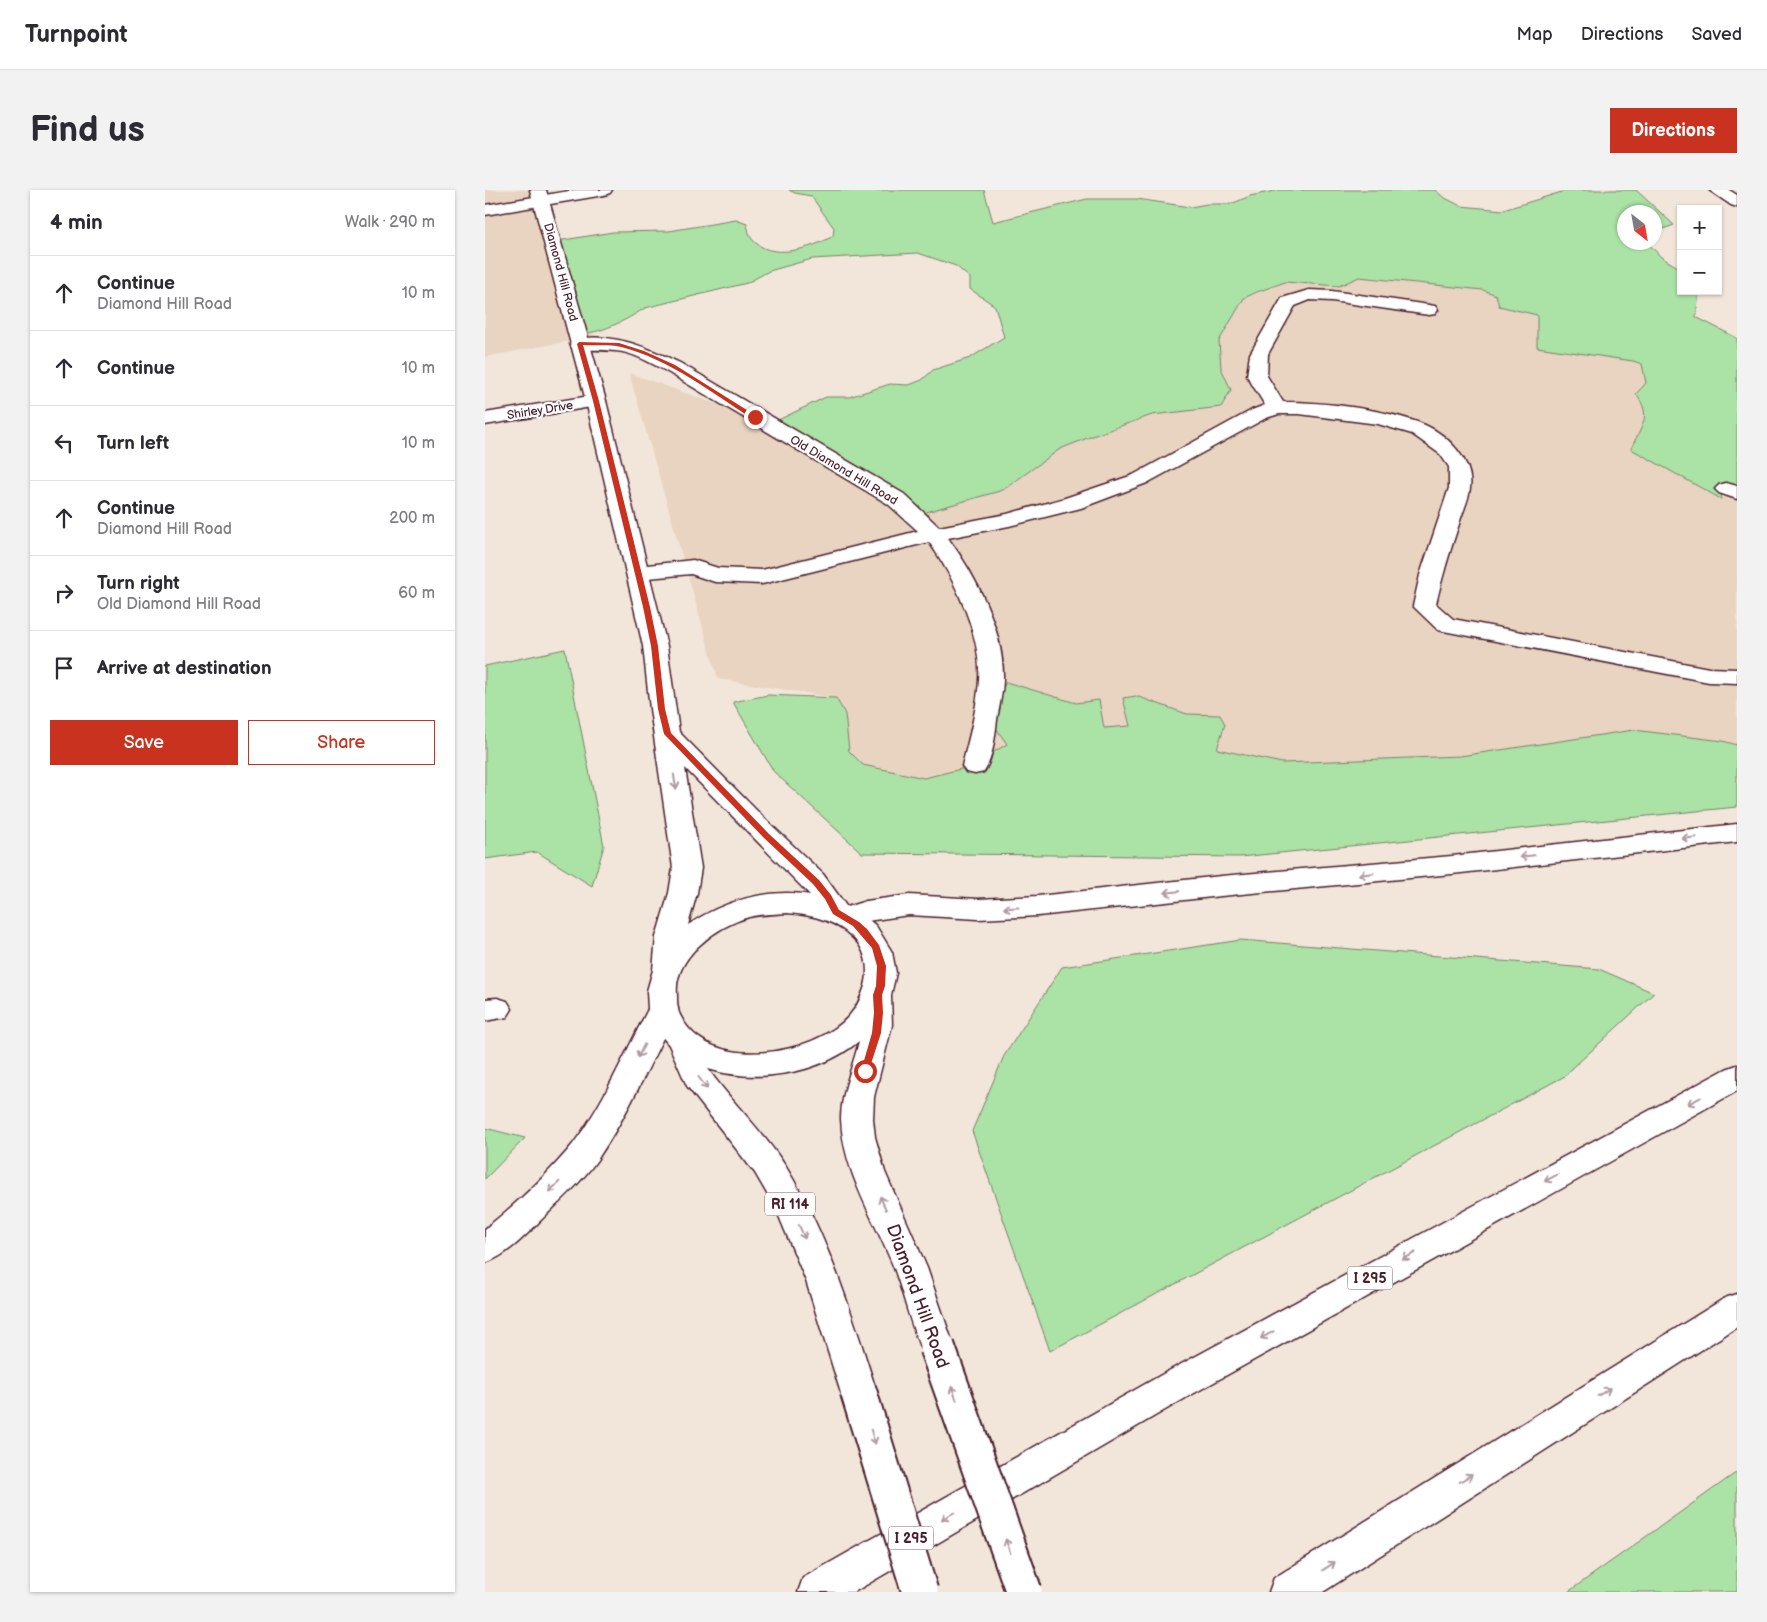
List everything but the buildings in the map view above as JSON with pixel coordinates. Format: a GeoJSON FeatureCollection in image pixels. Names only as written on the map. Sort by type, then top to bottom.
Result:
{"type":"FeatureCollection","features":[{"type":"Feature","properties":{"kind":"main road"},"geometry":{"type":"LineString","coordinates":[[485,210],[540,195],[604,190]]}},
{"type":"Feature","properties":{"kind":"main road"},"geometry":{"type":"LineString","coordinates":[[1717,190],[1737,202]]}},
{"type":"Feature","properties":{"kind":"main road","name":"Diamond Hill Road"},"geometry":{"type":"LineString","coordinates":[[540,195],[596,401],[655,646],[661,709],[667,734],[687,868],[683,893],[670,937],[667,971]]}},
{"type":"Feature","properties":{"kind":"main road"},"geometry":{"type":"LineString","coordinates":[[1277,408],[1257,376],[1259,354],[1288,302],[1309,295],[1332,296],[1429,310]]}},
{"type":"Feature","properties":{"kind":"main road","name":"Old Diamond Hill Road"},"geometry":{"type":"LineString","coordinates":[[579,344],[619,345],[642,352],[673,366],[755,417],[896,499],[934,534],[955,563],[985,630],[991,678],[975,766]]}},
{"type":"Feature","properties":{"kind":"main road","name":"Shirley Drive"},"geometry":{"type":"LineString","coordinates":[[485,420],[596,401]]}},
{"type":"Feature","properties":{"kind":"main road"},"geometry":{"type":"LineString","coordinates":[[637,572],[693,567],[715,575],[762,577],[934,534],[1009,520],[1073,503],[1131,482],[1259,414],[1277,408],[1299,408],[1380,418],[1419,430],[1447,450],[1459,467],[1460,488],[1431,575],[1424,606],[1446,625],[1709,675],[1737,676]]}},
{"type":"Feature","properties":{"kind":"main road"},"geometry":{"type":"LineString","coordinates":[[667,734],[761,831],[816,882],[841,915]]}},
{"type":"Feature","properties":{"kind":"main road"},"geometry":{"type":"LineString","coordinates":[[841,915],[909,905],[978,909],[1038,906],[1452,865],[1737,833]]}},
{"type":"Feature","properties":{"kind":"main road"},"geometry":{"type":"LineString","coordinates":[[800,903],[841,915],[864,931],[871,939],[879,956],[882,975],[877,995],[867,1014],[859,1024],[841,1039],[818,1052],[792,1061],[763,1065],[723,1061],[701,1053],[682,1040],[669,1024],[663,1008],[662,990],[667,971],[677,952],[695,934],[718,919],[745,908],[800,903]]}},
{"type":"Feature","properties":{"kind":"main road","name":"Diamond Hill Road"},"geometry":{"type":"LineString","coordinates":[[877,995],[879,1013],[877,1033],[860,1087],[857,1104],[859,1138],[869,1171],[907,1260],[1024,1592]]}},
{"type":"Feature","properties":{"kind":"main road"},"geometry":{"type":"LineString","coordinates":[[485,1249],[521,1220],[557,1184],[584,1153],[601,1128],[663,1008]]}},
{"type":"Feature","properties":{"kind":"main road","name":"RI 114"},"geometry":{"type":"LineString","coordinates":[[682,1040],[698,1077],[755,1147],[775,1177],[793,1210],[824,1283],[921,1592]]}},
{"type":"Feature","properties":{"kind":"main road","name":"I 295"},"geometry":{"type":"LineString","coordinates":[[817,1592],[1192,1376],[1479,1217],[1737,1078]]}},
{"type":"Feature","properties":{"kind":"main road"},"geometry":{"type":"LineString","coordinates":[[1288,1592],[1737,1310]]}},
{"type":"Feature","properties":{"kind":"shaded area"},"geometry":{"type":"Polygon","coordinates":[[[485,190],[532,190],[585,333],[591,333],[596,336],[485,357],[485,190]]]}},
{"type":"Feature","properties":{"kind":"shaded area"},"geometry":{"type":"Polygon","coordinates":[[[1359,277],[1483,290],[1642,364],[1646,383],[1636,394],[1644,406],[1646,416],[1721,499],[1723,487],[1737,485],[1737,745],[1723,741],[1634,730],[1460,756],[1282,763],[1217,749],[1225,724],[1220,715],[1187,714],[1136,696],[1123,698],[1130,726],[1104,729],[1099,700],[1076,703],[1006,682],[1008,744],[969,767],[924,778],[863,765],[849,751],[845,714],[836,698],[718,679],[629,373],[773,424],[1003,490],[1060,449],[1095,435],[1152,415],[1221,407],[1231,390],[1221,368],[1219,341],[1244,298],[1285,282],[1339,286],[1359,277]]]}},
{"type":"Feature","properties":{"kind":"green space"},"geometry":{"type":"Polygon","coordinates":[[[789,190],[984,190],[993,222],[1087,199],[1137,199],[1190,207],[1207,204],[1231,204],[1250,196],[1279,190],[1435,190],[1443,197],[1461,206],[1503,210],[1568,190],[1636,190],[1652,205],[1617,205],[1617,250],[1654,250],[1661,257],[1677,267],[1677,295],[1699,295],[1696,317],[1737,338],[1737,485],[1723,487],[1721,499],[1631,449],[1644,422],[1645,415],[1636,394],[1646,383],[1642,364],[1633,361],[1537,347],[1537,315],[1499,306],[1496,295],[1483,290],[1359,277],[1339,286],[1285,282],[1244,298],[1219,341],[1221,368],[1231,390],[1221,407],[1152,415],[1095,435],[1060,449],[1003,490],[916,515],[774,422],[826,397],[849,397],[890,384],[909,385],[922,380],[933,370],[970,358],[1004,337],[995,306],[970,289],[970,278],[956,266],[918,253],[812,259],[769,271],[747,283],[645,308],[625,320],[600,330],[585,333],[551,242],[613,232],[669,231],[736,220],[747,224],[752,239],[760,246],[769,250],[792,251],[825,241],[833,236],[834,228],[811,196],[789,190]]]}},
{"type":"Feature","properties":{"kind":"green space"},"geometry":{"type":"Polygon","coordinates":[[[1662,214],[1674,225],[1662,229],[1662,214]]]}},
{"type":"Feature","properties":{"kind":"green space"},"geometry":{"type":"Polygon","coordinates":[[[565,649],[604,846],[592,886],[537,852],[485,859],[485,666],[565,649]]]}},
{"type":"Feature","properties":{"kind":"green space"},"geometry":{"type":"Polygon","coordinates":[[[1006,682],[1076,703],[1099,700],[1104,728],[1130,726],[1123,698],[1136,696],[1187,714],[1220,715],[1225,724],[1217,749],[1282,763],[1460,756],[1634,730],[1723,741],[1737,745],[1737,807],[1240,857],[862,853],[774,772],[733,702],[768,695],[836,698],[845,714],[849,751],[863,765],[924,778],[969,767],[1007,744],[988,717],[1006,682]]]}},
{"type":"Feature","properties":{"kind":"green space"},"geometry":{"type":"Polygon","coordinates":[[[1241,940],[1599,969],[1654,993],[1563,1077],[1050,1351],[972,1131],[1004,1056],[1062,967],[1241,940]]]}},
{"type":"Feature","properties":{"kind":"green space"},"geometry":{"type":"Polygon","coordinates":[[[485,1128],[525,1138],[485,1179],[485,1128]]]}},
{"type":"Feature","properties":{"kind":"green space"},"geometry":{"type":"Polygon","coordinates":[[[1737,1472],[1737,1592],[1568,1592],[1737,1472]]]}},
{"type":"Feature","properties":{"kind":"route"},"geometry":{"type":"LineString","coordinates":[[755,417],[673,366],[642,352],[619,345],[579,344],[596,401],[647,607],[655,646],[661,709],[667,734],[766,836],[803,868],[828,897],[836,912],[864,931],[876,947],[882,966],[882,975],[877,995],[879,1013],[877,1033],[865,1071]]}}]}
